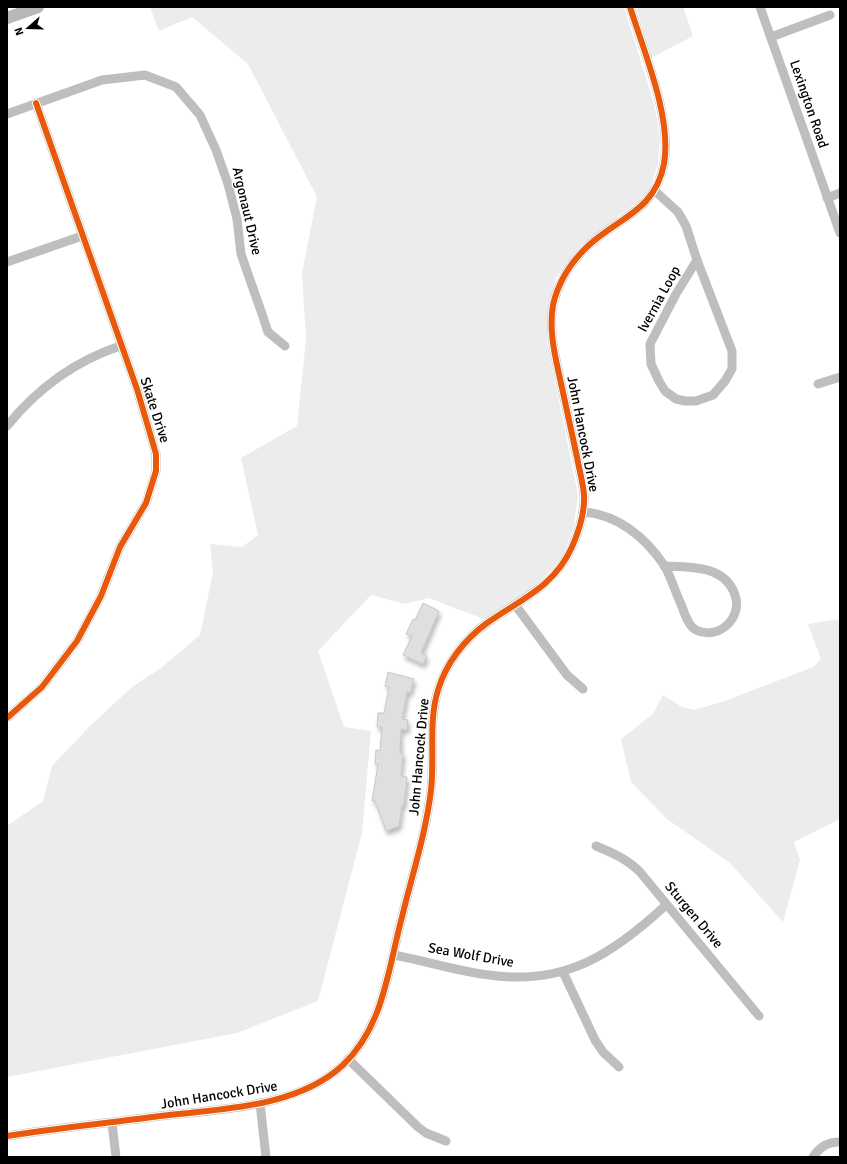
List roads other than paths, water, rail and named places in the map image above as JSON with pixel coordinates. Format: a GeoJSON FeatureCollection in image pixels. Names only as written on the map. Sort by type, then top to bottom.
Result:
{"type":"FeatureCollection","features":[{"type":"Feature","properties":{"kind":"main road"},"geometry":{"type":"LineString","coordinates":[[7,18],[38,7]]}},
{"type":"Feature","properties":{"kind":"street","name":"John Hancock Drive"},"geometry":{"type":"LineString","coordinates":[[7,1136],[260,1103],[292,1096],[307,1089],[341,1067],[360,1046],[376,1017],[394,955],[428,808],[432,785],[431,724],[438,688],[458,651],[469,639],[483,626],[532,595],[557,572],[574,543],[583,512],[584,494],[553,340],[553,306],[561,279],[584,249],[643,204],[655,191],[664,165],[666,136],[660,103],[630,7]]}},
{"type":"Feature","properties":{"kind":"street","name":"Lexington Road"},"geometry":{"type":"LineString","coordinates":[[760,7],[840,233]]}},
{"type":"Feature","properties":{"kind":"street"},"geometry":{"type":"LineString","coordinates":[[771,37],[830,15]]}},
{"type":"Feature","properties":{"kind":"street","name":"Argonaut Drive"},"geometry":{"type":"LineString","coordinates":[[7,114],[102,80],[145,75],[176,87],[200,115],[216,150],[228,184],[237,219],[241,254],[259,308],[268,332],[285,346]]}},
{"type":"Feature","properties":{"kind":"street","name":"Skate Drive"},"geometry":{"type":"LineString","coordinates":[[7,718],[42,687],[77,641],[94,611],[120,547],[146,503],[155,479],[156,454],[137,389],[120,346],[82,236],[70,196],[36,103]]}},
{"type":"Feature","properties":{"kind":"street","name":"Ivernia Loop"},"geometry":{"type":"LineString","coordinates":[[655,191],[678,212],[686,226],[697,260],[732,351],[732,369],[725,381],[713,395],[696,400],[685,401],[676,399],[665,391],[651,364],[650,344],[676,294],[697,260]]}},
{"type":"Feature","properties":{"kind":"street"},"geometry":{"type":"LineString","coordinates":[[827,198],[840,193]]}},
{"type":"Feature","properties":{"kind":"street"},"geometry":{"type":"LineString","coordinates":[[7,262],[82,236]]}},
{"type":"Feature","properties":{"kind":"street"},"geometry":{"type":"LineString","coordinates":[[7,426],[46,386],[89,358],[120,346]]}},
{"type":"Feature","properties":{"kind":"street"},"geometry":{"type":"LineString","coordinates":[[818,384],[840,377]]}},
{"type":"Feature","properties":{"kind":"street"},"geometry":{"type":"LineString","coordinates":[[583,512],[602,514],[634,533],[646,543],[664,566],[689,622],[696,630],[708,632],[715,631],[722,629],[730,623],[737,612],[738,603],[733,588],[721,576],[709,570],[664,566]]}},
{"type":"Feature","properties":{"kind":"street"},"geometry":{"type":"LineString","coordinates":[[516,606],[567,675],[583,689]]}},
{"type":"Feature","properties":{"kind":"street","name":"Sturgen Drive"},"geometry":{"type":"LineString","coordinates":[[596,846],[631,863],[758,1016]]}},
{"type":"Feature","properties":{"kind":"street","name":"Sea Wolf Drive"},"geometry":{"type":"LineString","coordinates":[[394,955],[500,977],[524,978],[563,972],[600,956],[619,945],[666,905]]}},
{"type":"Feature","properties":{"kind":"street"},"geometry":{"type":"LineString","coordinates":[[563,972],[595,1040],[603,1052],[619,1067]]}},
{"type":"Feature","properties":{"kind":"street"},"geometry":{"type":"LineString","coordinates":[[348,1060],[418,1127],[426,1133],[446,1141]]}},
{"type":"Feature","properties":{"kind":"street"},"geometry":{"type":"LineString","coordinates":[[260,1103],[266,1157]]}},
{"type":"Feature","properties":{"kind":"street"},"geometry":{"type":"LineString","coordinates":[[112,1123],[116,1157]]}},
{"type":"Feature","properties":{"kind":"street"},"geometry":{"type":"LineString","coordinates":[[813,1157],[820,1147],[832,1142],[840,1142]]}}]}
